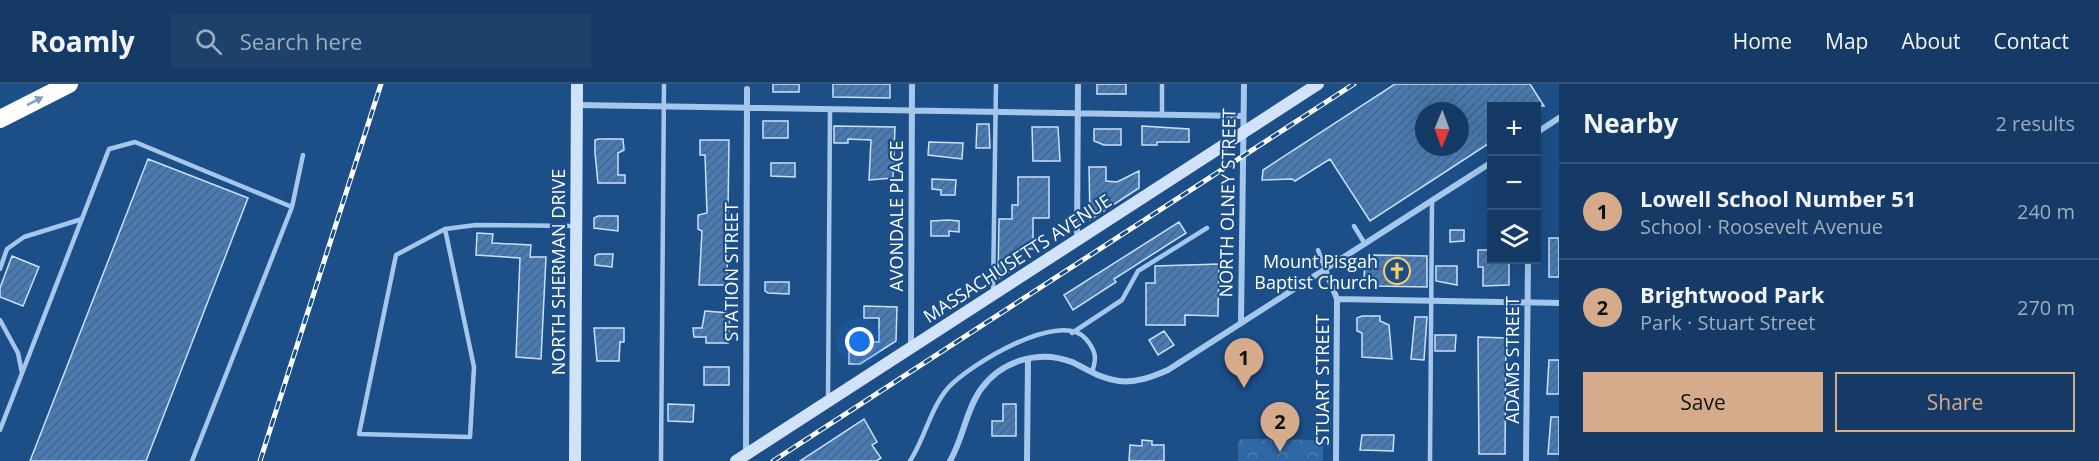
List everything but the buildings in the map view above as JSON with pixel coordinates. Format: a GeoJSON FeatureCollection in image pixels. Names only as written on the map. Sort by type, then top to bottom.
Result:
{"type":"FeatureCollection","features":[{"type":"Feature","properties":{"kind":"highway"},"geometry":{"type":"LineString","coordinates":[[0,119],[69,84]]}},
{"type":"Feature","properties":{"kind":"street","name":"NORTH SHERMAN DRIVE"},"geometry":{"type":"LineString","coordinates":[[575,461],[577,84]]}},
{"type":"Feature","properties":{"kind":"street","name":"AVONDALE PLACE"},"geometry":{"type":"LineString","coordinates":[[911,348],[912,84]]}},
{"type":"Feature","properties":{"kind":"street"},"geometry":{"type":"LineString","coordinates":[[1077,240],[1078,84]]}},
{"type":"Feature","properties":{"kind":"street","name":"NORTH OLNEY STREET"},"geometry":{"type":"LineString","coordinates":[[1241,323],[1244,84]]}},
{"type":"Feature","properties":{"kind":"street","name":"MASSACHUSETTS AVENUE"},"geometry":{"type":"LineString","coordinates":[[741,458],[1318,84]]}},
{"type":"Feature","properties":{"kind":"street","name":"STATION STREET"},"geometry":{"type":"LineString","coordinates":[[741,458],[747,89]]}},
{"type":"Feature","properties":{"kind":"street"},"geometry":{"type":"LineString","coordinates":[[577,105],[1243,116]]}},
{"type":"Feature","properties":{"kind":"street"},"geometry":{"type":"LineString","coordinates":[[1541,130],[1559,118]]}},
{"type":"Feature","properties":{"kind":"street"},"geometry":{"type":"LineString","coordinates":[[950,461],[982,388],[1006,366],[1028,359],[1046,357],[1061,359],[1108,379],[1128,382],[1159,374],[1487,165]]}},
{"type":"Feature","properties":{"kind":"street","name":"ADAMS STREET"},"geometry":{"type":"LineString","coordinates":[[1526,461],[1528,264]]}},
{"type":"Feature","properties":{"kind":"street"},"geometry":{"type":"LineString","coordinates":[[1325,269],[1337,299],[1559,303]]}},
{"type":"Feature","properties":{"kind":"street","name":"STUART STREET"},"geometry":{"type":"LineString","coordinates":[[1336,461],[1337,299]]}},
{"type":"Feature","properties":{"kind":"street"},"geometry":{"type":"LineString","coordinates":[[1027,461],[1028,359]]}},
{"type":"Feature","properties":{"kind":"lane"},"geometry":{"type":"LineString","coordinates":[[661,461],[664,84]]}},
{"type":"Feature","properties":{"kind":"lane"},"geometry":{"type":"LineString","coordinates":[[993,295],[996,84]]}},
{"type":"Feature","properties":{"kind":"lane"},"geometry":{"type":"LineString","coordinates":[[1162,84],[1162,114]]}},
{"type":"Feature","properties":{"kind":"lane"},"geometry":{"type":"LineString","coordinates":[[828,402],[830,110]]}},
{"type":"Feature","properties":{"kind":"lane"},"geometry":{"type":"LineString","coordinates":[[0,430],[109,149],[135,142],[292,207]]}},
{"type":"Feature","properties":{"kind":"lane"},"geometry":{"type":"LineString","coordinates":[[192,461],[292,207],[303,155]]}},
{"type":"Feature","properties":{"kind":"lane"},"geometry":{"type":"LineString","coordinates":[[1430,461],[1432,200]]}},
{"type":"Feature","properties":{"kind":"lane"},"geometry":{"type":"LineString","coordinates":[[0,269],[7,249],[24,237],[82,219]]}},
{"type":"Feature","properties":{"kind":"lane"},"geometry":{"type":"LineString","coordinates":[[445,229],[474,367],[470,437],[359,434],[396,255],[445,229],[476,225],[576,226]]}},
{"type":"Feature","properties":{"kind":"lane"},"geometry":{"type":"LineString","coordinates":[[1354,226],[1365,244]]}},
{"type":"Feature","properties":{"kind":"lane"},"geometry":{"type":"LineString","coordinates":[[1072,333],[1122,300],[1138,271],[1207,228]]}},
{"type":"Feature","properties":{"kind":"lane"},"geometry":{"type":"LineString","coordinates":[[1318,250],[1325,269]]}},
{"type":"Feature","properties":{"kind":"lane"},"geometry":{"type":"LineString","coordinates":[[0,320],[18,353],[22,373]]}},
{"type":"Feature","properties":{"kind":"lane"},"geometry":{"type":"LineString","coordinates":[[910,461],[920,447],[933,411],[949,387],[1011,346],[1032,337],[1059,330],[1082,334],[1095,349],[1096,361],[1092,372]]}},
{"type":"Feature","properties":{"kind":"green space"},"geometry":{"type":"Polygon","coordinates":[[[1242,439],[1323,440],[1323,461],[1238,461],[1238,442],[1242,439]]]}},
{"type":"Feature","properties":{"kind":"railway"},"geometry":{"type":"LineString","coordinates":[[260,461],[381,84]]}},
{"type":"Feature","properties":{"kind":"railway"},"geometry":{"type":"LineString","coordinates":[[773,461],[1354,84]]}},
{"type":"Feature","properties":{"kind":"place","name":"Mount Pisgah Baptist Church"},"geometry":{"type":"Point","coordinates":[1397,271]}},
{"type":"Feature","properties":{"kind":"place","name":"Lowell School Number 51"},"geometry":{"type":"Point","coordinates":[1244,388]}},
{"type":"Feature","properties":{"kind":"place","name":"Brightwood Park"},"geometry":{"type":"Point","coordinates":[1280,452]}}]}
